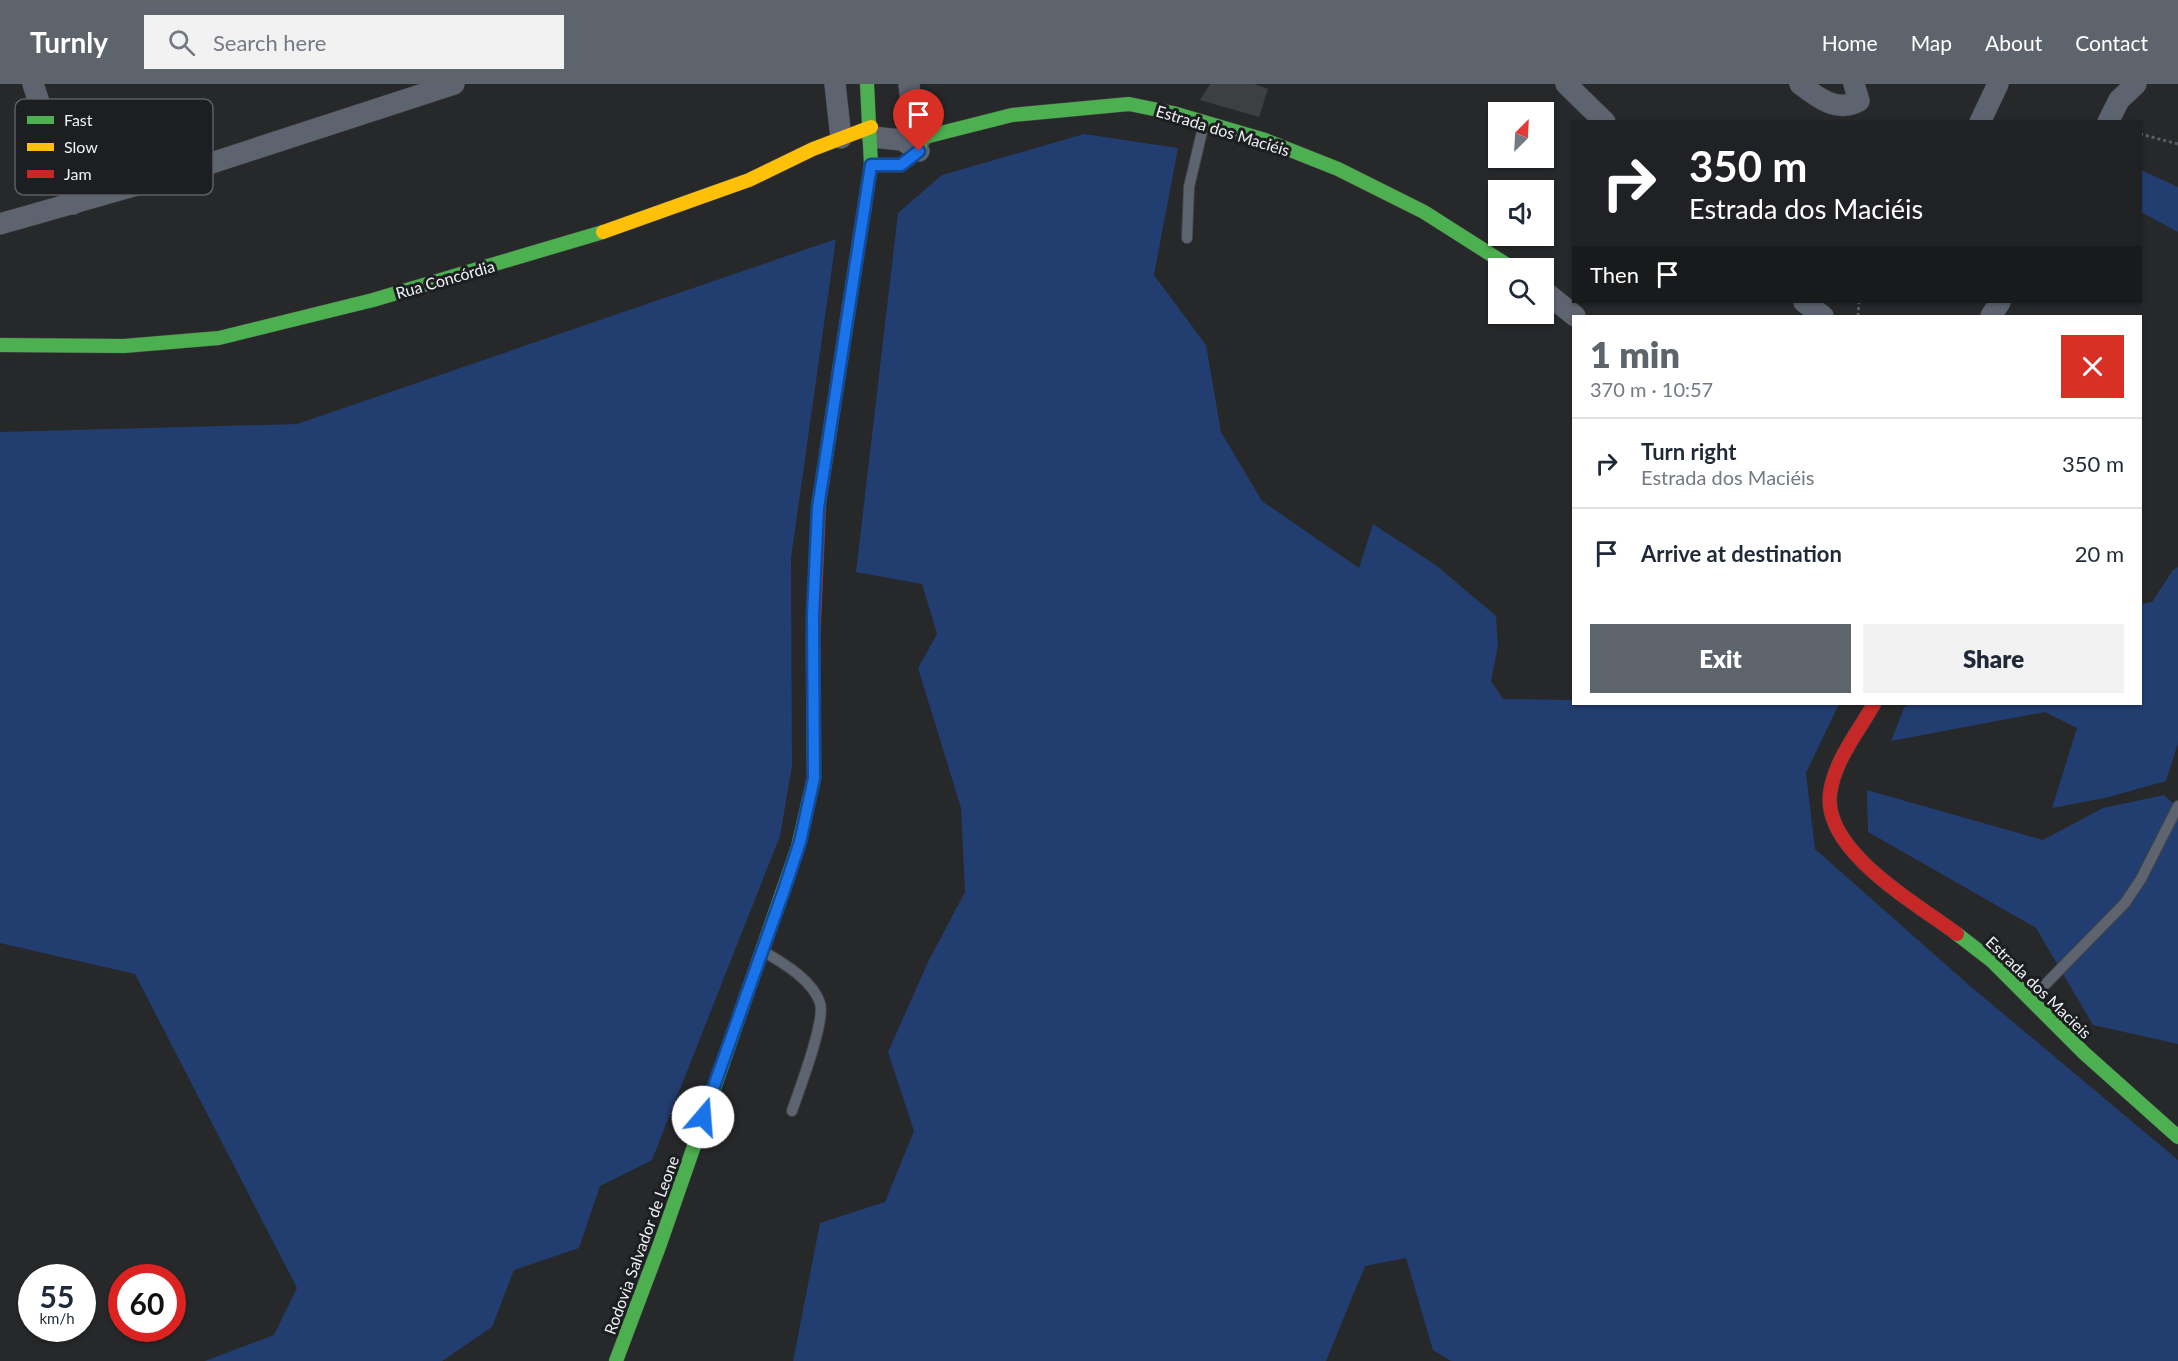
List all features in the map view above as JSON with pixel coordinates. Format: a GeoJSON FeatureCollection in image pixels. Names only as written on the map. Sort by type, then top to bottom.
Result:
{"type":"FeatureCollection","features":[{"type":"Feature","properties":{"kind":"street"},"geometry":{"type":"LineString","coordinates":[[33,84],[38,99]]}},
{"type":"Feature","properties":{"kind":"street"},"geometry":{"type":"LineString","coordinates":[[213,163],[454,84]]}},
{"type":"Feature","properties":{"kind":"street"},"geometry":{"type":"LineString","coordinates":[[835,84],[841,138]]}},
{"type":"Feature","properties":{"kind":"street","name":"Rodovia Salvador de Leone"},"geometry":{"type":"LineString","coordinates":[[616,1361],[666,1231],[800,842],[814,778],[813,615],[818,508],[871,165],[867,84]]}},
{"type":"Feature","properties":{"kind":"street"},"geometry":{"type":"LineString","coordinates":[[871,132],[920,144],[912,113],[909,84]]}},
{"type":"Feature","properties":{"kind":"street"},"geometry":{"type":"LineString","coordinates":[[1566,84],[1603,120]]}},
{"type":"Feature","properties":{"kind":"street"},"geometry":{"type":"LineString","coordinates":[[1800,84],[1838,107],[1848,107],[1856,93],[1873,84]]}},
{"type":"Feature","properties":{"kind":"street"},"geometry":{"type":"LineString","coordinates":[[1981,120],[1998,84]]}},
{"type":"Feature","properties":{"kind":"street"},"geometry":{"type":"LineString","coordinates":[[2109,120],[2118,92],[2136,84]]}},
{"type":"Feature","properties":{"kind":"street","name":"Estrada dos Maciéis"},"geometry":{"type":"LineString","coordinates":[[871,165],[901,165],[920,144],[1011,115],[1130,99],[1265,140],[1338,169],[1424,212],[1497,258]]}},
{"type":"Feature","properties":{"kind":"street","name":"Rua Concórdia"},"geometry":{"type":"LineString","coordinates":[[0,345],[124,346],[219,338],[250,332],[373,300],[629,224],[749,180],[841,138],[871,132]]}},
{"type":"Feature","properties":{"kind":"street"},"geometry":{"type":"LineString","coordinates":[[70,195],[73,204]]}},
{"type":"Feature","properties":{"kind":"street"},"geometry":{"type":"LineString","coordinates":[[0,224],[104,195]]}},
{"type":"Feature","properties":{"kind":"street"},"geometry":{"type":"LineString","coordinates":[[1554,299],[1574,315]]}},
{"type":"Feature","properties":{"kind":"street"},"geometry":{"type":"LineString","coordinates":[[1805,303],[1822,315]]}},
{"type":"Feature","properties":{"kind":"street","name":"Estrada dos Macieis"},"geometry":{"type":"LineString","coordinates":[[1873,705],[1842,761],[1833,785],[1830,803],[1834,825],[1871,867],[1986,956],[2029,1001],[2128,1095],[2178,1137]]}},
{"type":"Feature","properties":{"kind":"lane"},"geometry":{"type":"LineString","coordinates":[[1187,238],[1189,187],[1204,122]]}},
{"type":"Feature","properties":{"kind":"lane"},"geometry":{"type":"LineString","coordinates":[[2029,1001],[2125,903],[2141,879],[2178,806]]}},
{"type":"Feature","properties":{"kind":"lane"},"geometry":{"type":"LineString","coordinates":[[761,950],[787,965],[808,986],[821,1004],[820,1023],[792,1111]]}},
{"type":"Feature","properties":{"kind":"path"},"geometry":{"type":"LineString","coordinates":[[2142,135],[2178,144]]}},
{"type":"Feature","properties":{"kind":"shaded area"},"geometry":{"type":"Polygon","coordinates":[[[1084,134],[1178,148],[1154,275],[1206,345],[1221,432],[1262,501],[1359,568],[1373,524],[1437,566],[1496,616],[1498,646],[1491,681],[1503,699],[1572,700],[1572,705],[1839,705],[1806,773],[1815,849],[1970,986],[2178,1160],[2178,1361],[1451,1361],[1433,1350],[1406,1258],[1365,1266],[1326,1361],[793,1361],[820,1223],[885,1202],[914,1131],[888,1052],[928,962],[965,892],[961,808],[918,668],[937,634],[922,584],[856,572],[898,213],[942,175],[1084,134]]]}},
{"type":"Feature","properties":{"kind":"shaded area"},"geometry":{"type":"Polygon","coordinates":[[[2142,170],[2178,187],[2178,232],[2142,213],[2142,170]]]}},
{"type":"Feature","properties":{"kind":"shaded area"},"geometry":{"type":"Polygon","coordinates":[[[836,239],[791,558],[792,766],[780,836],[652,1160],[600,1186],[579,1248],[514,1270],[492,1327],[442,1361],[205,1361],[274,1335],[297,1288],[135,974],[0,943],[0,432],[297,424],[836,239]]]}},
{"type":"Feature","properties":{"kind":"shaded area"},"geometry":{"type":"Polygon","coordinates":[[[2178,567],[2178,743],[2166,781],[2105,798],[2052,808],[2077,728],[2045,712],[1891,741],[1907,705],[2142,705],[2142,604],[2152,602],[2173,570],[2178,567]]]}},
{"type":"Feature","properties":{"kind":"shaded area"},"geometry":{"type":"Polygon","coordinates":[[[1867,790],[2043,840],[2103,808],[2164,795],[2178,808],[2178,1044],[2093,1025],[2036,928],[1868,832],[1867,790]]]}},
{"type":"Feature","properties":{"kind":"building"},"geometry":{"type":"Polygon","coordinates":[[[1210,84],[1254,84],[1268,89],[1259,117],[1200,100],[1210,84]]]}},
{"type":"Feature","properties":{"kind":"traffic: fast"},"geometry":{"type":"LineString","coordinates":[[849,307],[871,165],[867,84]]}},
{"type":"Feature","properties":{"kind":"traffic: fast"},"geometry":{"type":"LineString","coordinates":[[871,165],[901,165],[919,151],[921,138],[1012,115],[1129,104],[1173,113],[1265,140],[1338,169],[1424,212],[1496,258]]}},
{"type":"Feature","properties":{"kind":"traffic: fast"},"geometry":{"type":"LineString","coordinates":[[0,345],[124,346],[219,338],[373,300],[603,232]]}},
{"type":"Feature","properties":{"kind":"traffic: fast"},"geometry":{"type":"LineString","coordinates":[[616,1361],[660,1244],[798,847],[814,778],[813,638]]}},
{"type":"Feature","properties":{"kind":"traffic: fast"},"geometry":{"type":"LineString","coordinates":[[1957,934],[1992,961],[2084,1053],[2178,1137]]}},
{"type":"Feature","properties":{"kind":"traffic: slow"},"geometry":{"type":"LineString","coordinates":[[603,232],[749,180],[813,149],[871,127]]}},
{"type":"Feature","properties":{"kind":"traffic: slow"},"geometry":{"type":"LineString","coordinates":[[819,502],[849,307]]}},
{"type":"Feature","properties":{"kind":"traffic: jam"},"geometry":{"type":"LineString","coordinates":[[813,638],[819,502]]}},
{"type":"Feature","properties":{"kind":"traffic: jam"},"geometry":{"type":"LineString","coordinates":[[1873,705],[1847,747],[1836,770],[1830,794],[1832,815],[1841,836],[1876,874],[1897,892],[1957,934]]}},
{"type":"Feature","properties":{"kind":"route"},"geometry":{"type":"LineString","coordinates":[[703,1117],[722,1058],[784,890],[810,804],[814,778],[813,615],[818,508],[871,165],[901,165],[919,151]]}}]}
